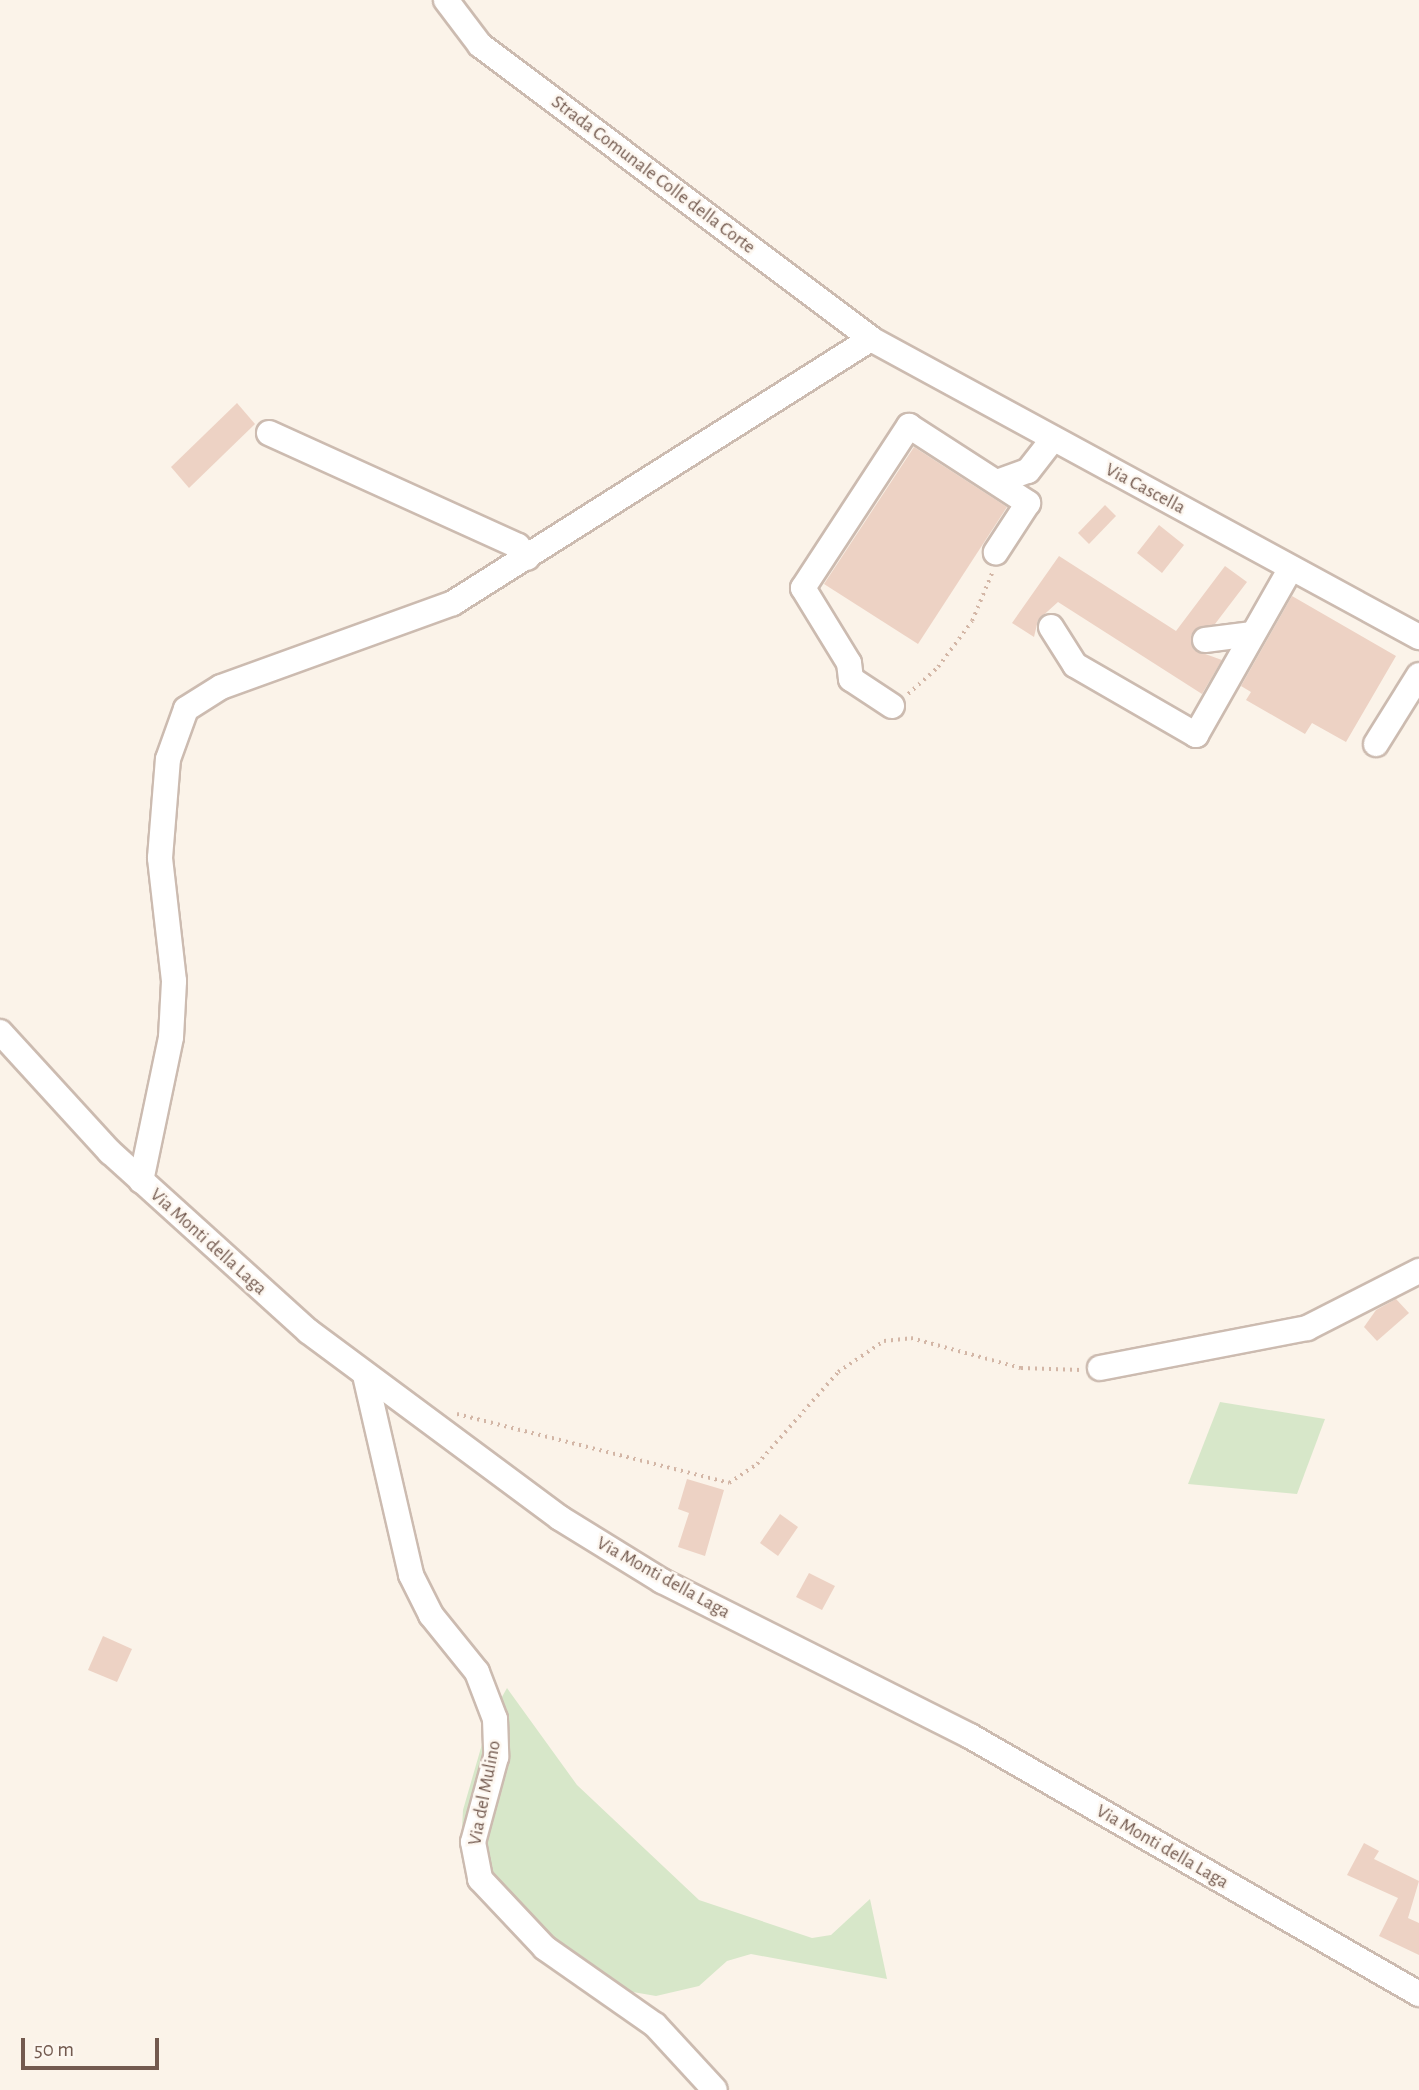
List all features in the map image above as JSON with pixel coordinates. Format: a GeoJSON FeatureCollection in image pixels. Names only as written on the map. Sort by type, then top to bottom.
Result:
{"type":"FeatureCollection","features":[{"type":"Feature","properties":{"kind":"street","name":"Strada Comunale Colle della Corte"},"geometry":{"type":"LineString","coordinates":[[446,0],[480,45],[872,340]]}},
{"type":"Feature","properties":{"kind":"street","name":"Via Cascella"},"geometry":{"type":"LineString","coordinates":[[872,340],[1419,637]]}},
{"type":"Feature","properties":{"kind":"street"},"geometry":{"type":"LineString","coordinates":[[141,1181],[171,1037],[174,981],[160,858],[168,759],[186,709],[220,687],[453,603],[872,340]]}},
{"type":"Feature","properties":{"kind":"street"},"geometry":{"type":"LineString","coordinates":[[892,706],[862,692],[851,679],[849,663],[803,588],[909,426],[1028,503],[996,552]]}},
{"type":"Feature","properties":{"kind":"street"},"geometry":{"type":"LineString","coordinates":[[269,433],[518,546],[527,558]]}},
{"type":"Feature","properties":{"kind":"street"},"geometry":{"type":"LineString","coordinates":[[997,482],[1028,471],[1053,439]]}},
{"type":"Feature","properties":{"kind":"street"},"geometry":{"type":"LineString","coordinates":[[1051,627],[1075,665],[1196,735],[1290,568]]}},
{"type":"Feature","properties":{"kind":"street"},"geometry":{"type":"LineString","coordinates":[[1205,640],[1251,634]]}},
{"type":"Feature","properties":{"kind":"street"},"geometry":{"type":"LineString","coordinates":[[1376,744],[1419,675]]}},
{"type":"Feature","properties":{"kind":"street","name":"Via Monti della Laga"},"geometry":{"type":"LineString","coordinates":[[0,1032],[141,1181],[365,1375],[631,1563],[960,1731],[1419,1994]]}},
{"type":"Feature","properties":{"kind":"street"},"geometry":{"type":"LineString","coordinates":[[1100,1368],[1307,1328],[1419,1271]]}},
{"type":"Feature","properties":{"kind":"street","name":"Via del Mulino"},"geometry":{"type":"LineString","coordinates":[[365,1375],[411,1575],[431,1615],[477,1672],[495,1719],[496,1756],[473,1842],[480,1879],[545,1948],[656,2025],[715,2090]]}},
{"type":"Feature","properties":{"kind":"path"},"geometry":{"type":"LineString","coordinates":[[892,706],[939,667],[972,621],[996,552]]}},
{"type":"Feature","properties":{"kind":"path"},"geometry":{"type":"LineString","coordinates":[[448,1412],[722,1483],[751,1470],[838,1372],[884,1341],[920,1339],[1037,1371],[1100,1368]]}},
{"type":"Feature","properties":{"kind":"green space"},"geometry":{"type":"Polygon","coordinates":[[[1220,1402],[1325,1419],[1297,1494],[1188,1484],[1220,1402]]]}},
{"type":"Feature","properties":{"kind":"green space"},"geometry":{"type":"Polygon","coordinates":[[[507,1688],[577,1785],[699,1900],[812,1938],[831,1935],[870,1899],[887,1979],[751,1954],[727,1961],[699,1986],[656,1996],[627,1991],[507,1908],[461,1846],[463,1810],[489,1720],[507,1688]]]}},
{"type":"Feature","properties":{"kind":"building"},"geometry":{"type":"Polygon","coordinates":[[[237,403],[255,424],[189,488],[171,467],[237,403]]]}},
{"type":"Feature","properties":{"kind":"building"},"geometry":{"type":"Polygon","coordinates":[[[914,447],[1007,507],[918,644],[824,584],[914,447]]]}},
{"type":"Feature","properties":{"kind":"building"},"geometry":{"type":"Polygon","coordinates":[[[1105,505],[1116,516],[1089,544],[1078,533],[1105,505]]]}},
{"type":"Feature","properties":{"kind":"building"},"geometry":{"type":"Polygon","coordinates":[[[1159,525],[1184,545],[1162,573],[1137,553],[1159,525]]]}},
{"type":"Feature","properties":{"kind":"building"},"geometry":{"type":"Polygon","coordinates":[[[1059,556],[1176,631],[1225,566],[1247,582],[1215,624],[1191,635],[1194,650],[1222,660],[1202,694],[1058,602],[1038,620],[1034,637],[1012,623],[1059,556]]]}},
{"type":"Feature","properties":{"kind":"building"},"geometry":{"type":"Polygon","coordinates":[[[1292,596],[1396,656],[1346,742],[1312,723],[1305,734],[1246,700],[1251,692],[1241,686],[1292,596]]]}},
{"type":"Feature","properties":{"kind":"building"},"geometry":{"type":"Polygon","coordinates":[[[1396,1299],[1409,1313],[1377,1341],[1364,1327],[1376,1310],[1396,1299]]]}},
{"type":"Feature","properties":{"kind":"building"},"geometry":{"type":"Polygon","coordinates":[[[687,1479],[724,1490],[705,1556],[678,1547],[689,1513],[678,1509],[687,1479]]]}},
{"type":"Feature","properties":{"kind":"building"},"geometry":{"type":"Polygon","coordinates":[[[780,1514],[798,1527],[778,1556],[760,1543],[780,1514]]]}},
{"type":"Feature","properties":{"kind":"building"},"geometry":{"type":"Polygon","coordinates":[[[809,1573],[835,1586],[822,1610],[796,1597],[809,1573]]]}},
{"type":"Feature","properties":{"kind":"building"},"geometry":{"type":"Polygon","coordinates":[[[103,1636],[132,1649],[117,1682],[88,1670],[103,1636]]]}},
{"type":"Feature","properties":{"kind":"building"},"geometry":{"type":"Polygon","coordinates":[[[1364,1843],[1379,1851],[1374,1859],[1419,1881],[1408,1918],[1419,1923],[1419,1955],[1379,1936],[1398,1898],[1347,1875],[1364,1843]]]}}]}
